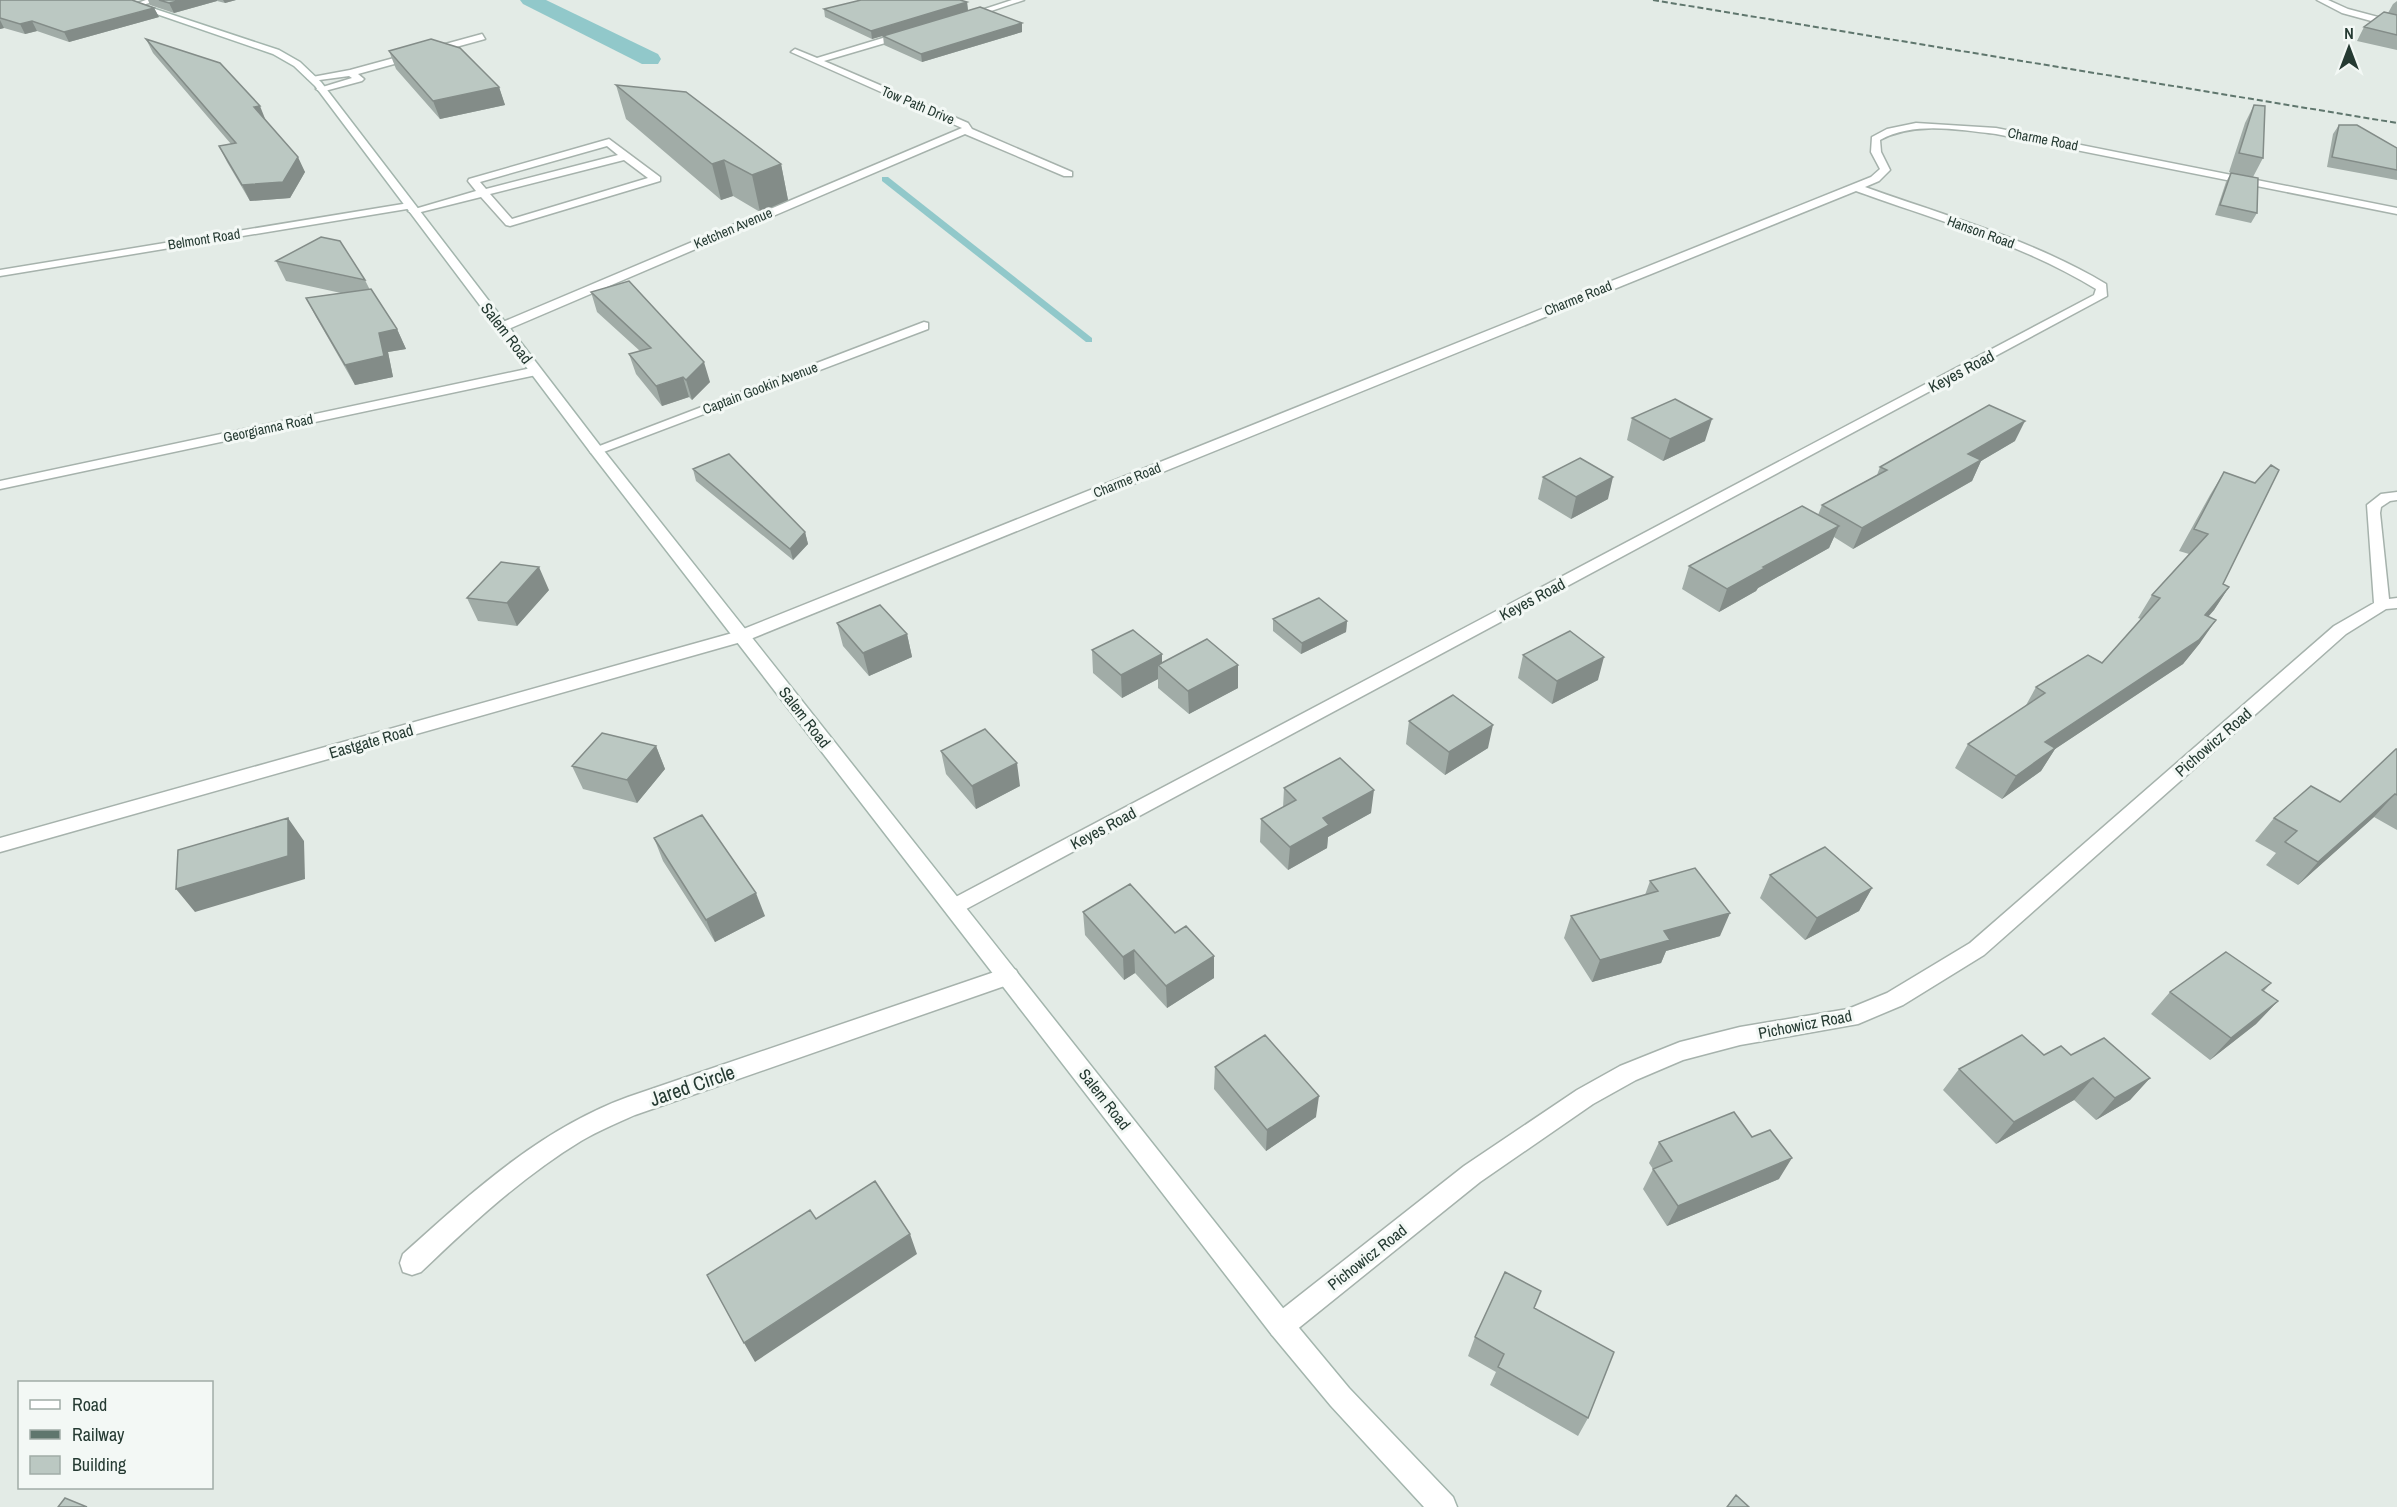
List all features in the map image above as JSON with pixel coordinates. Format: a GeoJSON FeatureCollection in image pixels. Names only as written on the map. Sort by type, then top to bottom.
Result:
{"type":"FeatureCollection","features":[{"type":"Feature","properties":{"kind":"street"},"geometry":{"type":"LineString","coordinates":[[128,3],[156,0]]}},
{"type":"Feature","properties":{"kind":"street"},"geometry":{"type":"LineString","coordinates":[[952,20],[1020,0]]}},
{"type":"Feature","properties":{"kind":"street"},"geometry":{"type":"LineString","coordinates":[[2321,0],[2345,11],[2397,25]]}},
{"type":"Feature","properties":{"kind":"street","name":"Salem Road"},"geometry":{"type":"LineString","coordinates":[[128,3],[262,46],[287,58],[317,84],[596,450],[1281,1326],[1340,1397],[1443,1507]]}},
{"type":"Feature","properties":{"kind":"street"},"geometry":{"type":"LineString","coordinates":[[816,61],[918,30]]}},
{"type":"Feature","properties":{"kind":"street"},"geometry":{"type":"LineString","coordinates":[[317,84],[482,37]]}},
{"type":"Feature","properties":{"kind":"street","name":"Tow Path Drive"},"geometry":{"type":"LineString","coordinates":[[795,52],[965,125],[968,128],[965,130],[1068,174]]}},
{"type":"Feature","properties":{"kind":"street"},"geometry":{"type":"LineString","coordinates":[[317,84],[359,79],[351,73]]}},
{"type":"Feature","properties":{"kind":"street","name":"Charme Road"},"geometry":{"type":"LineString","coordinates":[[742,636],[1875,179],[1885,170],[1874,145],[1875,139],[1881,134],[1916,126],[1948,126],[2050,140],[2397,211]]}},
{"type":"Feature","properties":{"kind":"street","name":"Ketchen Avenue"},"geometry":{"type":"LineString","coordinates":[[502,327],[965,130]]}},
{"type":"Feature","properties":{"kind":"street"},"geometry":{"type":"LineString","coordinates":[[609,142],[626,156],[656,179],[510,223],[473,181],[609,142]]}},
{"type":"Feature","properties":{"kind":"street","name":"Belmont Road"},"geometry":{"type":"LineString","coordinates":[[0,273],[411,208],[484,193],[626,156]]}},
{"type":"Feature","properties":{"kind":"street","name":"Hanson Road"},"geometry":{"type":"LineString","coordinates":[[1856,187],[2015,244],[2079,273],[2102,287]]}},
{"type":"Feature","properties":{"kind":"street","name":"Keyes Road"},"geometry":{"type":"LineString","coordinates":[[955,907],[2098,298],[2103,293],[2102,287]]}},
{"type":"Feature","properties":{"kind":"street","name":"Captain Gookin Avenue"},"geometry":{"type":"LineString","coordinates":[[596,450],[924,326]]}},
{"type":"Feature","properties":{"kind":"street","name":"Georgianna Road"},"geometry":{"type":"LineString","coordinates":[[0,485],[536,371]]}},
{"type":"Feature","properties":{"kind":"street","name":"Pichowicz Road"},"geometry":{"type":"LineString","coordinates":[[1281,1326],[1472,1174],[1585,1097],[1628,1073],[1680,1051],[1740,1036],[1850,1018],[1895,999],[1977,949],[2340,630],[2390,604],[2374,506],[2386,497],[2397,496]]}},
{"type":"Feature","properties":{"kind":"street","name":"Eastgate Road"},"geometry":{"type":"LineString","coordinates":[[0,845],[742,636]]}},
{"type":"Feature","properties":{"kind":"street","name":"Jared Circle"},"geometry":{"type":"LineString","coordinates":[[412,1263],[469,1211],[527,1164],[574,1133],[617,1112],[1009,976]]}},
{"type":"Feature","properties":{"kind":"building"},"geometry":{"type":"Polygon","coordinates":[[[0,0],[132,0],[154,8],[64,32],[32,21],[20,24],[0,18],[0,0]]]}},
{"type":"Feature","properties":{"kind":"building"},"geometry":{"type":"Polygon","coordinates":[[[159,0],[182,0],[169,3],[159,0]]]}},
{"type":"Feature","properties":{"kind":"building"},"geometry":{"type":"Polygon","coordinates":[[[861,0],[960,0],[967,2],[871,31],[824,9],[861,0]]]}},
{"type":"Feature","properties":{"kind":"building"},"geometry":{"type":"Polygon","coordinates":[[[980,7],[1022,23],[921,54],[883,36],[980,7]]]}},
{"type":"Feature","properties":{"kind":"building"},"geometry":{"type":"Polygon","coordinates":[[[2384,12],[2397,15],[2397,35],[2364,27],[2384,12]]]}},
{"type":"Feature","properties":{"kind":"building"},"geometry":{"type":"Polygon","coordinates":[[[146,39],[220,63],[260,106],[254,107],[298,157],[283,182],[242,185],[219,146],[236,143],[146,39]]]}},
{"type":"Feature","properties":{"kind":"building"},"geometry":{"type":"Polygon","coordinates":[[[431,39],[460,48],[499,87],[433,101],[389,51],[431,39]]]}},
{"type":"Feature","properties":{"kind":"building"},"geometry":{"type":"Polygon","coordinates":[[[616,85],[686,92],[781,164],[752,175],[724,160],[712,164],[616,85]]]}},
{"type":"Feature","properties":{"kind":"building"},"geometry":{"type":"Polygon","coordinates":[[[2254,105],[2265,106],[2263,158],[2239,153],[2254,105]]]}},
{"type":"Feature","properties":{"kind":"building"},"geometry":{"type":"Polygon","coordinates":[[[2339,125],[2357,125],[2397,148],[2397,170],[2332,157],[2339,125]]]}},
{"type":"Feature","properties":{"kind":"building"},"geometry":{"type":"Polygon","coordinates":[[[2231,173],[2258,178],[2257,213],[2220,205],[2231,173]]]}},
{"type":"Feature","properties":{"kind":"building"},"geometry":{"type":"Polygon","coordinates":[[[321,237],[340,241],[365,280],[276,261],[321,237]]]}},
{"type":"Feature","properties":{"kind":"building"},"geometry":{"type":"Polygon","coordinates":[[[629,281],[704,362],[686,380],[683,377],[656,386],[629,354],[651,348],[591,292],[629,281]]]}},
{"type":"Feature","properties":{"kind":"building"},"geometry":{"type":"Polygon","coordinates":[[[371,289],[397,329],[379,333],[384,356],[345,365],[306,298],[371,289]]]}},
{"type":"Feature","properties":{"kind":"building"},"geometry":{"type":"Polygon","coordinates":[[[1675,399],[1712,419],[1670,439],[1632,418],[1675,399]]]}},
{"type":"Feature","properties":{"kind":"building"},"geometry":{"type":"Polygon","coordinates":[[[1989,405],[2025,421],[1968,454],[1981,460],[1862,528],[1822,505],[1887,470],[1880,467],[1989,405]]]}},
{"type":"Feature","properties":{"kind":"building"},"geometry":{"type":"Polygon","coordinates":[[[729,454],[805,532],[790,549],[693,469],[729,454]]]}},
{"type":"Feature","properties":{"kind":"building"},"geometry":{"type":"Polygon","coordinates":[[[1580,458],[1613,477],[1576,497],[1543,477],[1580,458]]]}},
{"type":"Feature","properties":{"kind":"building"},"geometry":{"type":"Polygon","coordinates":[[[2271,465],[2279,470],[2223,584],[2229,587],[2205,615],[2216,620],[2199,640],[2045,742],[2055,748],[2016,776],[1968,744],[2045,693],[2036,687],[2088,655],[2102,663],[2160,598],[2152,595],[2208,534],[2194,529],[2224,472],[2255,483],[2271,465]]]}},
{"type":"Feature","properties":{"kind":"building"},"geometry":{"type":"Polygon","coordinates":[[[1802,506],[1839,526],[1727,589],[1689,566],[1802,506]]]}},
{"type":"Feature","properties":{"kind":"building"},"geometry":{"type":"Polygon","coordinates":[[[501,562],[539,567],[507,603],[467,598],[501,562]]]}},
{"type":"Feature","properties":{"kind":"building"},"geometry":{"type":"Polygon","coordinates":[[[1319,598],[1347,621],[1302,643],[1273,619],[1319,598]]]}},
{"type":"Feature","properties":{"kind":"building"},"geometry":{"type":"Polygon","coordinates":[[[880,605],[907,634],[863,653],[837,623],[880,605]]]}},
{"type":"Feature","properties":{"kind":"building"},"geometry":{"type":"Polygon","coordinates":[[[1133,630],[1162,654],[1121,675],[1092,650],[1133,630]]]}},
{"type":"Feature","properties":{"kind":"building"},"geometry":{"type":"Polygon","coordinates":[[[1570,631],[1604,657],[1557,681],[1523,655],[1570,631]]]}},
{"type":"Feature","properties":{"kind":"building"},"geometry":{"type":"Polygon","coordinates":[[[1207,639],[1238,665],[1188,691],[1158,665],[1207,639]]]}},
{"type":"Feature","properties":{"kind":"building"},"geometry":{"type":"Polygon","coordinates":[[[1453,695],[1493,725],[1449,752],[1409,721],[1453,695]]]}},
{"type":"Feature","properties":{"kind":"building"},"geometry":{"type":"Polygon","coordinates":[[[985,729],[1017,763],[972,786],[941,751],[985,729]]]}},
{"type":"Feature","properties":{"kind":"building"},"geometry":{"type":"Polygon","coordinates":[[[602,733],[656,746],[627,780],[572,766],[602,733]]]}},
{"type":"Feature","properties":{"kind":"building"},"geometry":{"type":"Polygon","coordinates":[[[2396,749],[2397,795],[2395,794],[2318,862],[2285,842],[2297,831],[2274,818],[2311,786],[2340,802],[2396,749]]]}},
{"type":"Feature","properties":{"kind":"building"},"geometry":{"type":"Polygon","coordinates":[[[1340,758],[1374,790],[1323,818],[1329,825],[1290,847],[1261,819],[1296,800],[1284,788],[1340,758]]]}},
{"type":"Feature","properties":{"kind":"building"},"geometry":{"type":"Polygon","coordinates":[[[702,815],[756,893],[706,920],[654,838],[702,815]]]}},
{"type":"Feature","properties":{"kind":"building"},"geometry":{"type":"Polygon","coordinates":[[[288,818],[288,856],[176,889],[178,850],[288,818]]]}},
{"type":"Feature","properties":{"kind":"building"},"geometry":{"type":"Polygon","coordinates":[[[1825,847],[1872,888],[1817,918],[1770,875],[1825,847]]]}},
{"type":"Feature","properties":{"kind":"building"},"geometry":{"type":"Polygon","coordinates":[[[1695,868],[1730,913],[1664,931],[1670,940],[1600,960],[1571,916],[1658,891],[1650,881],[1695,868]]]}},
{"type":"Feature","properties":{"kind":"building"},"geometry":{"type":"Polygon","coordinates":[[[1130,884],[1175,933],[1186,926],[1214,956],[1166,986],[1134,950],[1123,957],[1083,912],[1130,884]]]}},
{"type":"Feature","properties":{"kind":"building"},"geometry":{"type":"Polygon","coordinates":[[[2226,952],[2271,983],[2262,990],[2278,1001],[2231,1038],[2170,992],[2226,952]]]}},
{"type":"Feature","properties":{"kind":"building"},"geometry":{"type":"Polygon","coordinates":[[[1265,1035],[1319,1096],[1267,1130],[1215,1067],[1265,1035]]]}},
{"type":"Feature","properties":{"kind":"building"},"geometry":{"type":"Polygon","coordinates":[[[2022,1035],[2044,1055],[2061,1046],[2071,1055],[2104,1038],[2150,1078],[2115,1098],[2093,1078],[2014,1122],[1959,1069],[2022,1035]]]}},
{"type":"Feature","properties":{"kind":"building"},"geometry":{"type":"Polygon","coordinates":[[[1734,1112],[1752,1137],[1770,1130],[1792,1158],[1678,1206],[1653,1169],[1672,1161],[1659,1142],[1734,1112]]]}},
{"type":"Feature","properties":{"kind":"building"},"geometry":{"type":"Polygon","coordinates":[[[875,1181],[910,1234],[744,1343],[707,1275],[810,1210],[816,1219],[875,1181]]]}},
{"type":"Feature","properties":{"kind":"building"},"geometry":{"type":"Polygon","coordinates":[[[1505,1272],[1541,1291],[1534,1308],[1614,1352],[1588,1418],[1498,1367],[1504,1354],[1475,1337],[1505,1272]]]}},
{"type":"Feature","properties":{"kind":"building"},"geometry":{"type":"Polygon","coordinates":[[[1736,1495],[1749,1507],[1727,1507],[1736,1495]]]}},
{"type":"Feature","properties":{"kind":"building"},"geometry":{"type":"Polygon","coordinates":[[[65,1498],[87,1507],[58,1507],[65,1498]]]}},
{"type":"Feature","properties":{"kind":"waterway"},"geometry":{"type":"LineString","coordinates":[[530,0],[650,59]]}},
{"type":"Feature","properties":{"kind":"waterway"},"geometry":{"type":"LineString","coordinates":[[885,179],[1089,340]]}},
{"type":"Feature","properties":{"kind":"railway"},"geometry":{"type":"LineString","coordinates":[[1653,0],[2397,123]]}}]}
